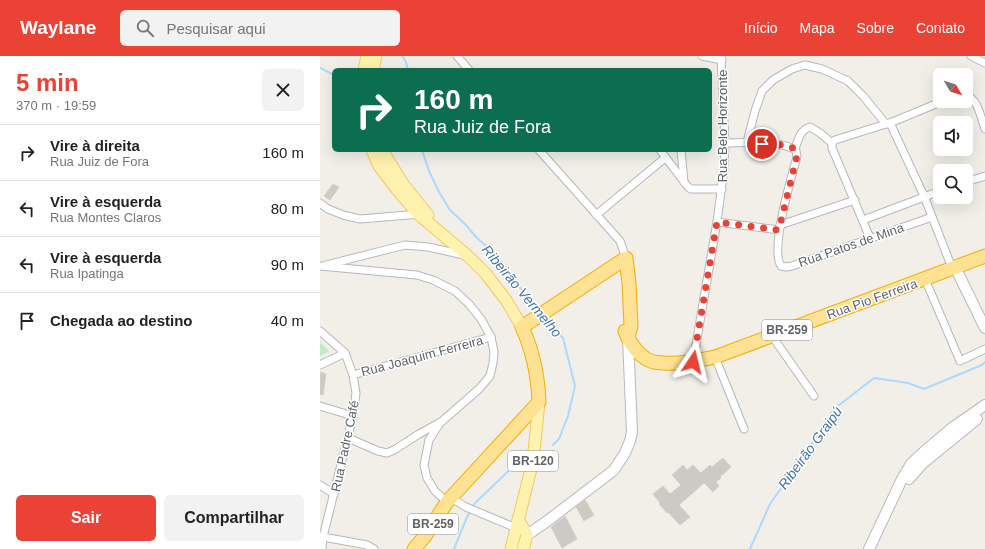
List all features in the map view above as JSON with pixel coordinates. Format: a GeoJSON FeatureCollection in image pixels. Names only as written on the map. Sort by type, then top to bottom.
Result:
{"type":"FeatureCollection","features":[{"type":"Feature","properties":{"kind":"highway","name":"Rua Pio Ferreira"},"geometry":{"type":"LineString","coordinates":[[628,338],[643,357],[652,362],[680,364],[715,357],[985,256]]}},
{"type":"Feature","properties":{"kind":"highway"},"geometry":{"type":"LineString","coordinates":[[522,327],[541,314],[626,264],[629,283],[631,326],[628,338]]}},
{"type":"Feature","properties":{"kind":"highway","name":"BR-120"},"geometry":{"type":"LineString","coordinates":[[522,327],[532,353],[538,381],[539,402]]}},
{"type":"Feature","properties":{"kind":"highway","name":"BR-259"},"geometry":{"type":"LineString","coordinates":[[414,549],[425,536],[449,500],[539,402]]}},
{"type":"Feature","properties":{"kind":"main road"},"geometry":{"type":"LineString","coordinates":[[364,68],[367,56]]}},
{"type":"Feature","properties":{"kind":"main road"},"geometry":{"type":"LineString","coordinates":[[373,68],[376,56]]}},
{"type":"Feature","properties":{"kind":"main road"},"geometry":{"type":"LineString","coordinates":[[373,152],[379,166],[388,179],[422,213]]}},
{"type":"Feature","properties":{"kind":"main road","name":"BR-120"},"geometry":{"type":"LineString","coordinates":[[383,152],[422,213],[432,225],[468,256],[486,274],[506,300],[522,327]]}},
{"type":"Feature","properties":{"kind":"main road","name":"BR-120"},"geometry":{"type":"LineString","coordinates":[[511,547],[533,461],[539,402]]}},
{"type":"Feature","properties":{"kind":"main road"},"geometry":{"type":"LineString","coordinates":[[511,547],[523,548],[527,535],[517,523]]}},
{"type":"Feature","properties":{"kind":"street"},"geometry":{"type":"LineString","coordinates":[[457,56],[467,68]]}},
{"type":"Feature","properties":{"kind":"street"},"geometry":{"type":"LineString","coordinates":[[702,56],[722,58]]}},
{"type":"Feature","properties":{"kind":"street"},"geometry":{"type":"LineString","coordinates":[[971,56],[985,63]]}},
{"type":"Feature","properties":{"kind":"street","name":"Rua Belo Horizonte"},"geometry":{"type":"LineString","coordinates":[[693,362],[722,189],[725,143],[722,58]]}},
{"type":"Feature","properties":{"kind":"street"},"geometry":{"type":"LineString","coordinates":[[747,142],[754,111],[762,91],[772,80],[792,69],[805,65],[822,69],[848,81],[888,124],[924,196],[954,268],[985,328]]}},
{"type":"Feature","properties":{"kind":"street"},"geometry":{"type":"LineString","coordinates":[[973,100],[985,129]]}},
{"type":"Feature","properties":{"kind":"street"},"geometry":{"type":"LineString","coordinates":[[832,143],[835,140],[888,124],[933,105]]}},
{"type":"Feature","properties":{"kind":"street"},"geometry":{"type":"LineString","coordinates":[[794,149],[799,137],[806,128],[810,127],[832,143],[832,148],[870,238]]}},
{"type":"Feature","properties":{"kind":"street"},"geometry":{"type":"LineString","coordinates":[[725,143],[747,142],[789,146],[796,151],[797,156],[779,228]]}},
{"type":"Feature","properties":{"kind":"street"},"geometry":{"type":"LineString","coordinates":[[541,152],[620,241],[626,264]]}},
{"type":"Feature","properties":{"kind":"street"},"geometry":{"type":"LineString","coordinates":[[661,152],[684,183],[692,188],[722,189]]}},
{"type":"Feature","properties":{"kind":"street"},"geometry":{"type":"LineString","coordinates":[[681,152],[684,183]]}},
{"type":"Feature","properties":{"kind":"street"},"geometry":{"type":"LineString","coordinates":[[596,214],[665,158]]}},
{"type":"Feature","properties":{"kind":"street"},"geometry":{"type":"LineString","coordinates":[[973,180],[985,176]]}},
{"type":"Feature","properties":{"kind":"street"},"geometry":{"type":"LineString","coordinates":[[863,220],[933,193]]}},
{"type":"Feature","properties":{"kind":"street"},"geometry":{"type":"LineString","coordinates":[[717,222],[779,228],[854,200]]}},
{"type":"Feature","properties":{"kind":"street"},"geometry":{"type":"LineString","coordinates":[[320,203],[328,209],[343,215],[360,219],[422,213]]}},
{"type":"Feature","properties":{"kind":"street","name":"Rua Patos de Mina"},"geometry":{"type":"LineString","coordinates":[[779,228],[778,260],[781,266],[786,267],[932,217]]}},
{"type":"Feature","properties":{"kind":"street"},"geometry":{"type":"LineString","coordinates":[[320,266],[405,245],[428,247],[468,256]]}},
{"type":"Feature","properties":{"kind":"street"},"geometry":{"type":"LineString","coordinates":[[320,266],[417,275],[433,280],[456,291],[481,319],[491,337],[494,352],[494,363],[490,376],[478,389],[440,423],[387,453],[378,451],[348,438]]}},
{"type":"Feature","properties":{"kind":"street"},"geometry":{"type":"LineString","coordinates":[[924,279],[960,361],[985,349]]}},
{"type":"Feature","properties":{"kind":"street","name":"Rua Padre Café"},"geometry":{"type":"LineString","coordinates":[[320,331],[345,353],[353,375],[356,393],[353,416],[322,547]]}},
{"type":"Feature","properties":{"kind":"street"},"geometry":{"type":"LineString","coordinates":[[772,336],[814,396]]}},
{"type":"Feature","properties":{"kind":"street","name":"Rua Joaquim Ferreira"},"geometry":{"type":"LineString","coordinates":[[353,375],[491,337]]}},
{"type":"Feature","properties":{"kind":"street"},"geometry":{"type":"LineString","coordinates":[[527,535],[614,470],[625,453],[632,432],[628,338]]}},
{"type":"Feature","properties":{"kind":"street"},"geometry":{"type":"LineString","coordinates":[[320,365],[345,353]]}},
{"type":"Feature","properties":{"kind":"street"},"geometry":{"type":"LineString","coordinates":[[715,357],[744,429]]}},
{"type":"Feature","properties":{"kind":"street"},"geometry":{"type":"LineString","coordinates":[[869,549],[902,479],[911,464],[952,428],[985,405]]}},
{"type":"Feature","properties":{"kind":"street"},"geometry":{"type":"LineString","coordinates":[[320,406],[353,416]]}},
{"type":"Feature","properties":{"kind":"street"},"geometry":{"type":"LineString","coordinates":[[874,549],[910,476],[923,462],[985,413]]}},
{"type":"Feature","properties":{"kind":"street"},"geometry":{"type":"LineString","coordinates":[[440,423],[429,440],[424,465],[428,478],[435,492],[449,500],[476,511],[517,523]]}},
{"type":"Feature","properties":{"kind":"street"},"geometry":{"type":"LineString","coordinates":[[320,485],[334,494]]}},
{"type":"Feature","properties":{"kind":"street"},"geometry":{"type":"LineString","coordinates":[[323,538],[367,545],[374,549]]}},
{"type":"Feature","properties":{"kind":"green space"},"geometry":{"type":"Polygon","coordinates":[[[320,342],[329,351],[320,356],[320,342]]]}},
{"type":"Feature","properties":{"kind":"building"},"geometry":{"type":"Polygon","coordinates":[[[333,184],[339,187],[330,200],[324,196],[333,184]]]}},
{"type":"Feature","properties":{"kind":"building"},"geometry":{"type":"Polygon","coordinates":[[[320,372],[326,374],[323,395],[320,394],[320,372]]]}},
{"type":"Feature","properties":{"kind":"building"},"geometry":{"type":"Polygon","coordinates":[[[723,458],[731,467],[716,482],[719,486],[713,492],[704,483],[679,505],[690,517],[680,525],[659,504],[660,503],[653,494],[663,486],[670,494],[681,485],[672,475],[683,465],[687,470],[693,465],[701,473],[710,465],[712,467],[723,458]]]}},
{"type":"Feature","properties":{"kind":"building"},"geometry":{"type":"Polygon","coordinates":[[[585,500],[594,515],[584,521],[576,507],[585,500]]]}},
{"type":"Feature","properties":{"kind":"building"},"geometry":{"type":"Polygon","coordinates":[[[565,516],[577,539],[562,548],[551,527],[565,516]]]}},
{"type":"Feature","properties":{"kind":"waterway","name":"Ribeirão Vermelho"},"geometry":{"type":"LineString","coordinates":[[402,56],[408,68]]}},
{"type":"Feature","properties":{"kind":"waterway"},"geometry":{"type":"LineString","coordinates":[[320,68],[332,74]]}},
{"type":"Feature","properties":{"kind":"waterway","name":"Ribeirão Vermelho"},"geometry":{"type":"LineString","coordinates":[[423,152],[429,171],[450,210],[497,256],[537,311]]}},
{"type":"Feature","properties":{"kind":"waterway","name":"Ribeirão Vermelho"},"geometry":{"type":"LineString","coordinates":[[545,319],[563,338],[575,386],[568,416],[559,439],[553,445]]}},
{"type":"Feature","properties":{"kind":"waterway","name":"Ribeirão Graipú"},"geometry":{"type":"LineString","coordinates":[[750,549],[770,504],[806,453],[834,409],[874,378],[908,383],[924,389],[982,365],[985,362]]}},
{"type":"Feature","properties":{"kind":"waterway","name":"Ribeirão Vermelho"},"geometry":{"type":"LineString","coordinates":[[454,549],[467,517],[475,503],[519,461]]}},
{"type":"Feature","properties":{"kind":"route"},"geometry":{"type":"LineString","coordinates":[[693,362],[717,222],[778,230],[780,225],[797,156],[796,151],[789,146],[762,144]]}}]}
